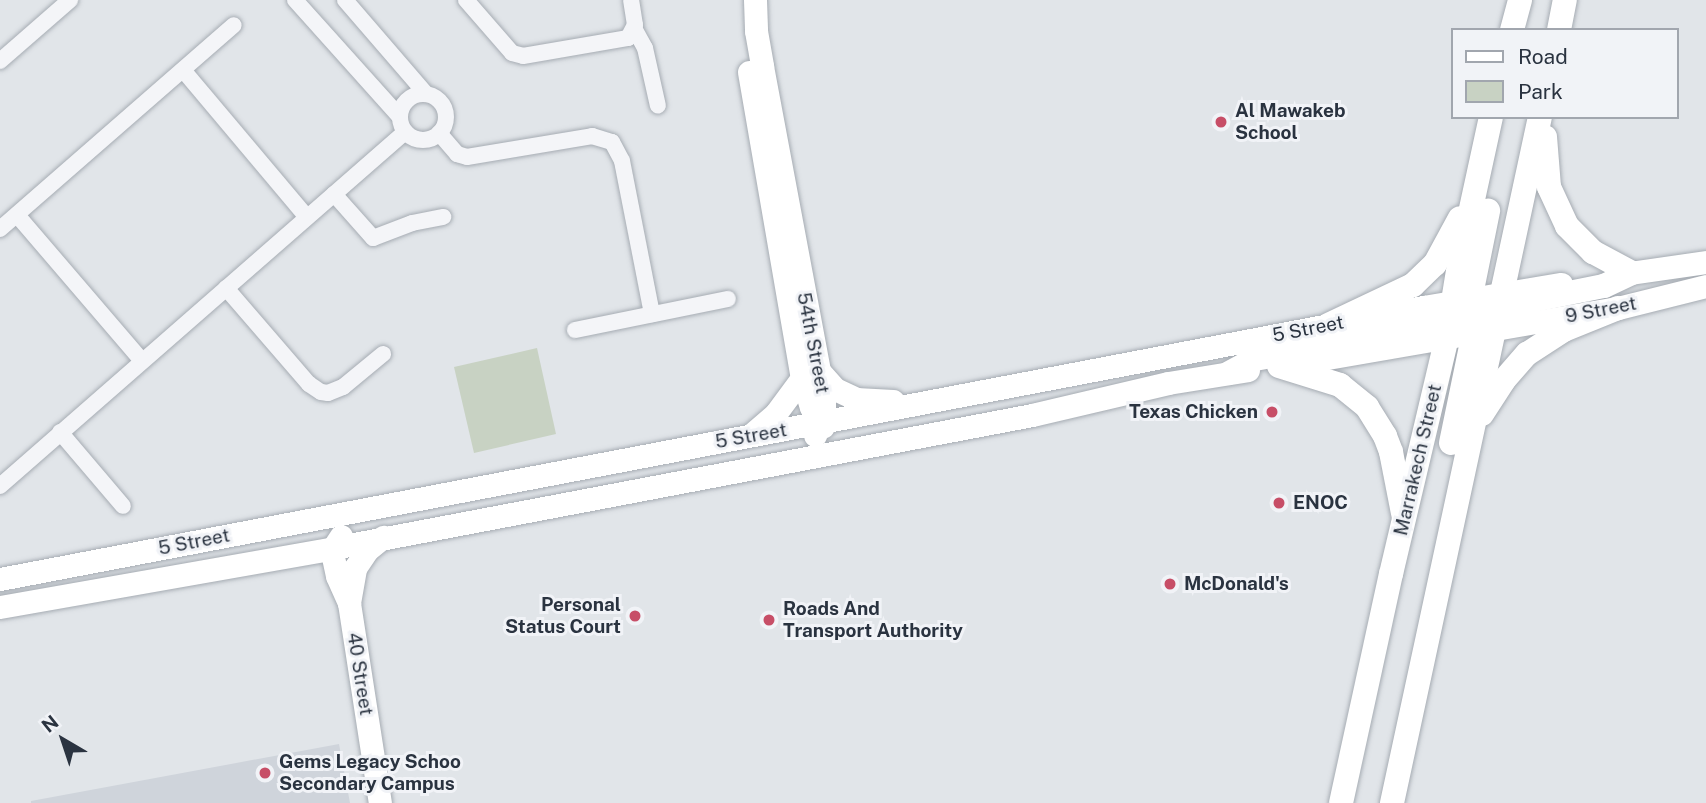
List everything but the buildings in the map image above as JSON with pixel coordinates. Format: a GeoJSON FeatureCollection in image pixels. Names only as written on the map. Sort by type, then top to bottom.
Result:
{"type":"FeatureCollection","features":[{"type":"Feature","properties":{"kind":"main road"},"geometry":{"type":"LineString","coordinates":[[1513,28],[1520,0]]}},
{"type":"Feature","properties":{"kind":"main road"},"geometry":{"type":"LineString","coordinates":[[1559,28],[1565,0]]}},
{"type":"Feature","properties":{"kind":"main road","name":"Marrakech Street"},"geometry":{"type":"LineString","coordinates":[[1392,803],[1472,430],[1474,193],[1491,119]]}},
{"type":"Feature","properties":{"kind":"main road"},"geometry":{"type":"LineString","coordinates":[[1452,516],[1446,467],[1469,362],[1474,317],[1473,285],[1505,119]]}},
{"type":"Feature","properties":{"kind":"main road","name":"Marrakech Street"},"geometry":{"type":"LineString","coordinates":[[1341,803],[1405,520],[1541,119]]}},
{"type":"Feature","properties":{"kind":"main road"},"geometry":{"type":"LineString","coordinates":[[1542,119],[1549,187],[1567,226],[1593,252],[1632,272]]}},
{"type":"Feature","properties":{"kind":"main road"},"geometry":{"type":"LineString","coordinates":[[1328,325],[1399,293],[1425,275],[1443,251],[1474,193]]}},
{"type":"Feature","properties":{"kind":"main road"},"geometry":{"type":"LineString","coordinates":[[1229,373],[1255,359],[1474,317],[1604,286],[1632,272]]}},
{"type":"Feature","properties":{"kind":"main road"},"geometry":{"type":"LineString","coordinates":[[1472,430],[1504,380],[1527,354],[1564,330],[1618,308]]}},
{"type":"Feature","properties":{"kind":"main road"},"geometry":{"type":"LineString","coordinates":[[1279,366],[1331,382],[1367,407],[1377,421],[1391,452],[1405,520]]}},
{"type":"Feature","properties":{"kind":"street"},"geometry":{"type":"LineString","coordinates":[[0,61],[70,0]]}},
{"type":"Feature","properties":{"kind":"street"},"geometry":{"type":"LineString","coordinates":[[295,0],[402,124],[426,140],[439,133],[446,121],[443,106],[426,94],[345,0]]}},
{"type":"Feature","properties":{"kind":"street"},"geometry":{"type":"LineString","coordinates":[[466,0],[517,55],[624,39],[635,30]]}},
{"type":"Feature","properties":{"kind":"street"},"geometry":{"type":"LineString","coordinates":[[631,0],[635,30],[645,48],[658,106]]}},
{"type":"Feature","properties":{"kind":"street","name":"54th Street"},"geometry":{"type":"LineString","coordinates":[[738,0],[768,194],[811,375]]}},
{"type":"Feature","properties":{"kind":"street","name":"54th Street"},"geometry":{"type":"LineString","coordinates":[[755,0],[756,31],[811,375],[811,407],[821,424]]}},
{"type":"Feature","properties":{"kind":"street"},"geometry":{"type":"LineString","coordinates":[[0,229],[234,25]]}},
{"type":"Feature","properties":{"kind":"street"},"geometry":{"type":"LineString","coordinates":[[183,70],[307,217]]}},
{"type":"Feature","properties":{"kind":"street"},"geometry":{"type":"LineString","coordinates":[[0,486],[334,194],[402,124],[405,102],[411,97],[426,94]]}},
{"type":"Feature","properties":{"kind":"street"},"geometry":{"type":"LineString","coordinates":[[439,133],[457,154],[467,157],[592,136],[612,142],[622,161],[652,314]]}},
{"type":"Feature","properties":{"kind":"street"},"geometry":{"type":"LineString","coordinates":[[334,194],[373,238],[412,223],[443,217]]}},
{"type":"Feature","properties":{"kind":"street"},"geometry":{"type":"LineString","coordinates":[[17,215],[142,361]]}},
{"type":"Feature","properties":{"kind":"street","name":"9 Street"},"geometry":{"type":"LineString","coordinates":[[1632,272],[1706,262]]}},
{"type":"Feature","properties":{"kind":"street","name":"9 Street"},"geometry":{"type":"LineString","coordinates":[[1474,317],[1618,308],[1706,286]]}},
{"type":"Feature","properties":{"kind":"street"},"geometry":{"type":"LineString","coordinates":[[226,288],[309,384],[321,392],[342,387],[383,354]]}},
{"type":"Feature","properties":{"kind":"street"},"geometry":{"type":"LineString","coordinates":[[575,330],[728,299]]}},
{"type":"Feature","properties":{"kind":"street","name":"5 Street"},"geometry":{"type":"LineString","coordinates":[[0,579],[1328,325],[1474,317]]}},
{"type":"Feature","properties":{"kind":"street","name":"5 Street"},"geometry":{"type":"LineString","coordinates":[[0,607],[333,548],[577,499],[850,450],[1229,373],[1279,366],[1474,317]]}},
{"type":"Feature","properties":{"kind":"street"},"geometry":{"type":"LineString","coordinates":[[749,436],[776,413],[811,375],[856,399],[894,401],[912,406]]}},
{"type":"Feature","properties":{"kind":"street"},"geometry":{"type":"LineString","coordinates":[[577,499],[621,484],[800,445],[815,436],[821,424],[835,441],[850,450]]}},
{"type":"Feature","properties":{"kind":"street"},"geometry":{"type":"LineString","coordinates":[[60,432],[123,506]]}},
{"type":"Feature","properties":{"kind":"street"},"geometry":{"type":"LineString","coordinates":[[333,548],[342,534],[371,519],[514,491],[543,476]]}},
{"type":"Feature","properties":{"kind":"street"},"geometry":{"type":"LineString","coordinates":[[349,603],[355,568],[367,550],[383,537]]}},
{"type":"Feature","properties":{"kind":"street","name":"40 Street"},"geometry":{"type":"LineString","coordinates":[[333,548],[337,576],[349,603],[380,803]]}},
{"type":"Feature","properties":{"kind":"shaded area","name":"Gems Legacy Schoo Secondary Campus"},"geometry":{"type":"Polygon","coordinates":[[[339,744],[350,803],[31,803],[31,801],[339,744]]]}},
{"type":"Feature","properties":{"kind":"green space"},"geometry":{"type":"Polygon","coordinates":[[[537,348],[556,434],[474,453],[454,367],[537,348]]]}},
{"type":"Feature","properties":{"kind":"place","name":"Al Mawakeb School"},"geometry":{"type":"Point","coordinates":[1221,122]}},
{"type":"Feature","properties":{"kind":"place","name":"Texas Chicken"},"geometry":{"type":"Point","coordinates":[1272,412]}},
{"type":"Feature","properties":{"kind":"place","name":"ENOC"},"geometry":{"type":"Point","coordinates":[1279,503]}},
{"type":"Feature","properties":{"kind":"place","name":"McDonald's"},"geometry":{"type":"Point","coordinates":[1170,584]}},
{"type":"Feature","properties":{"kind":"place","name":"Personal Status Court"},"geometry":{"type":"Point","coordinates":[635,616]}},
{"type":"Feature","properties":{"kind":"place","name":"Roads And Transport Authority"},"geometry":{"type":"Point","coordinates":[769,620]}},
{"type":"Feature","properties":{"kind":"place","name":"Gems Legacy Schoo Secondary Campus"},"geometry":{"type":"Point","coordinates":[265,773]}}]}
